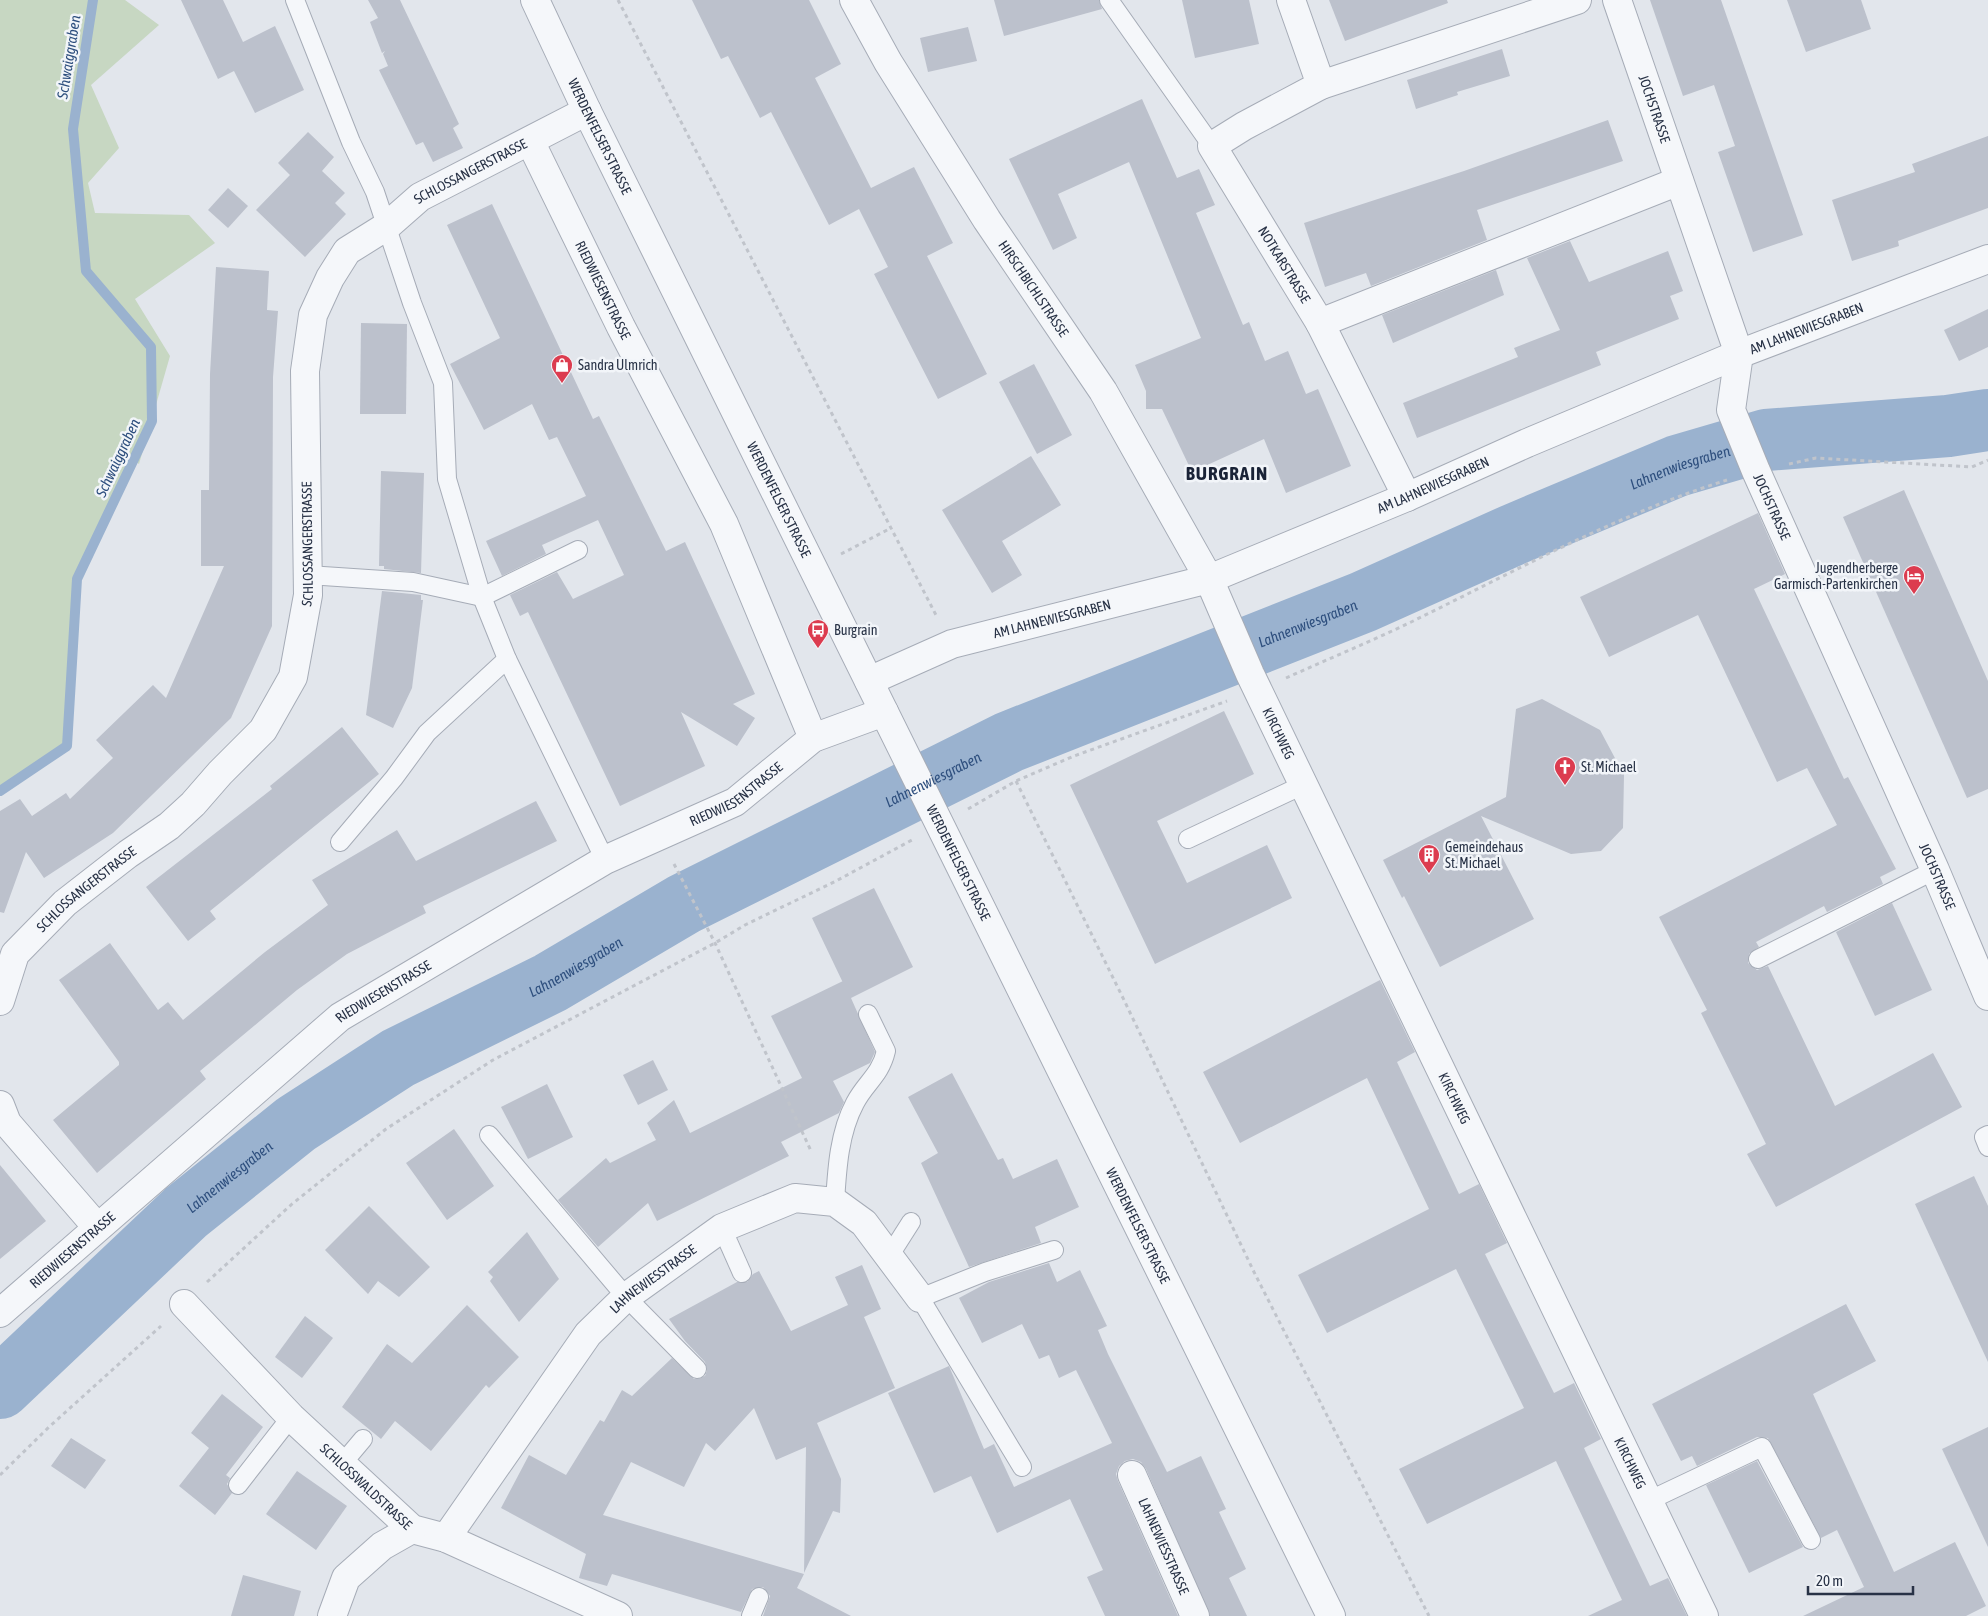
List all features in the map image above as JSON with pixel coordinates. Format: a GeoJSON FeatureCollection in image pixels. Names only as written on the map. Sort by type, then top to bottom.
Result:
{"type":"FeatureCollection","features":[{"type":"Feature","properties":{"kind":"street","name":"WERDENFELSER STRASSE"},"geometry":{"type":"LineString","coordinates":[[535,0],[587,111],[1330,1616]]}},
{"type":"Feature","properties":{"kind":"street","name":"HIRSCHBICHLSTRASSE"},"geometry":{"type":"LineString","coordinates":[[854,0],[888,62],[987,220],[1103,391],[1208,579]]}},
{"type":"Feature","properties":{"kind":"street"},"geometry":{"type":"LineString","coordinates":[[1291,0],[1322,86]]}},
{"type":"Feature","properties":{"kind":"street"},"geometry":{"type":"LineString","coordinates":[[1212,146],[1244,126],[1322,86],[1577,0]]}},
{"type":"Feature","properties":{"kind":"street","name":"JOCHSTRASSE"},"geometry":{"type":"LineString","coordinates":[[1617,0],[1739,354],[1731,410],[1756,471],[1935,870],[1988,996]]}},
{"type":"Feature","properties":{"kind":"street","name":"SCHLOSSANGERSTRASSE"},"geometry":{"type":"LineString","coordinates":[[0,1001],[15,954],[65,903],[128,854],[169,826],[187,810],[263,730],[293,677],[308,595],[305,371],[313,315],[330,278],[347,251],[387,226],[420,197],[587,111]]}},
{"type":"Feature","properties":{"kind":"street","name":"RIEDWIESENSTRASSE"},"geometry":{"type":"LineString","coordinates":[[530,142],[621,327],[724,524],[813,738]]}},
{"type":"Feature","properties":{"kind":"street","name":"NOTKARSTRASSE"},"geometry":{"type":"LineString","coordinates":[[1212,146],[1320,323],[1407,497]]}},
{"type":"Feature","properties":{"kind":"street"},"geometry":{"type":"LineString","coordinates":[[1320,323],[1679,181]]}},
{"type":"Feature","properties":{"kind":"street","name":"AM LAHNEWIESGRABEN"},"geometry":{"type":"LineString","coordinates":[[869,681],[952,644],[1208,579],[1407,497],[1537,439],[1739,354],[1988,260]]}},
{"type":"Feature","properties":{"kind":"street","name":"KIRCHWEG"},"geometry":{"type":"LineString","coordinates":[[1208,579],[1254,682],[1704,1616]]}},
{"type":"Feature","properties":{"kind":"street","name":"RIEDWIESENSTRASSE"},"geometry":{"type":"LineString","coordinates":[[0,1313],[340,1017],[605,860],[735,802],[813,738],[884,712]]}},
{"type":"Feature","properties":{"kind":"street"},"geometry":{"type":"LineString","coordinates":[[2,1115],[97,1227]]}},
{"type":"Feature","properties":{"kind":"street","name":"LAHNEWIESSTRASSE"},"geometry":{"type":"LineString","coordinates":[[446,1538],[588,1334],[626,1297],[722,1228],[795,1198],[835,1202]]}},
{"type":"Feature","properties":{"kind":"street"},"geometry":{"type":"LineString","coordinates":[[835,1202],[864,1223],[890,1255],[920,1298]]}},
{"type":"Feature","properties":{"kind":"street","name":"SCHLOSSWALDSTRASSE"},"geometry":{"type":"LineString","coordinates":[[184,1304],[291,1417],[412,1529],[446,1538],[618,1616]]}},
{"type":"Feature","properties":{"kind":"street","name":"LAHNEWIESSTRASSE"},"geometry":{"type":"LineString","coordinates":[[1132,1475],[1195,1616]]}},
{"type":"Feature","properties":{"kind":"street"},"geometry":{"type":"LineString","coordinates":[[332,1616],[346,1578],[382,1546],[412,1529]]}},
{"type":"Feature","properties":{"kind":"lane"},"geometry":{"type":"LineString","coordinates":[[295,0],[314,52],[375,192],[412,303],[443,384],[447,479],[482,597],[507,660],[605,860]]}},
{"type":"Feature","properties":{"kind":"lane"},"geometry":{"type":"LineString","coordinates":[[1109,0],[1212,146]]}},
{"type":"Feature","properties":{"kind":"lane"},"geometry":{"type":"LineString","coordinates":[[308,575],[413,582],[482,597],[578,550]]}},
{"type":"Feature","properties":{"kind":"lane"},"geometry":{"type":"LineString","coordinates":[[340,842],[394,778],[427,733],[507,660]]}},
{"type":"Feature","properties":{"kind":"lane"},"geometry":{"type":"LineString","coordinates":[[1188,839],[1304,785]]}},
{"type":"Feature","properties":{"kind":"lane"},"geometry":{"type":"LineString","coordinates":[[1758,960],[1935,870]]}},
{"type":"Feature","properties":{"kind":"lane"},"geometry":{"type":"LineString","coordinates":[[835,1202],[842,1138],[855,1103],[882,1067],[886,1050],[868,1014]]}},
{"type":"Feature","properties":{"kind":"lane"},"geometry":{"type":"LineString","coordinates":[[489,1135],[626,1297],[698,1369]]}},
{"type":"Feature","properties":{"kind":"lane"},"geometry":{"type":"LineString","coordinates":[[1988,1135],[1984,1137],[1988,1146]]}},
{"type":"Feature","properties":{"kind":"lane"},"geometry":{"type":"LineString","coordinates":[[890,1255],[911,1222]]}},
{"type":"Feature","properties":{"kind":"lane"},"geometry":{"type":"LineString","coordinates":[[722,1228],[742,1273]]}},
{"type":"Feature","properties":{"kind":"lane"},"geometry":{"type":"LineString","coordinates":[[1022,1467],[920,1298],[985,1272],[1054,1250]]}},
{"type":"Feature","properties":{"kind":"lane"},"geometry":{"type":"LineString","coordinates":[[238,1485],[291,1417]]}},
{"type":"Feature","properties":{"kind":"lane"},"geometry":{"type":"LineString","coordinates":[[342,1464],[363,1439]]}},
{"type":"Feature","properties":{"kind":"lane"},"geometry":{"type":"LineString","coordinates":[[1648,1501],[1762,1447],[1811,1540]]}},
{"type":"Feature","properties":{"kind":"lane"},"geometry":{"type":"LineString","coordinates":[[751,1616],[759,1597]]}},
{"type":"Feature","properties":{"kind":"path"},"geometry":{"type":"LineString","coordinates":[[618,0],[952,644]]}},
{"type":"Feature","properties":{"kind":"path"},"geometry":{"type":"LineString","coordinates":[[0,1475],[292,1204],[386,1129],[493,1060],[715,943],[745,925],[836,881],[1016,781],[1254,682],[1405,625],[1523,566],[1676,496],[1756,471],[1816,458],[1972,467],[1988,460]]}},
{"type":"Feature","properties":{"kind":"path"},"geometry":{"type":"LineString","coordinates":[[814,568],[891,528]]}},
{"type":"Feature","properties":{"kind":"path"},"geometry":{"type":"LineString","coordinates":[[1016,781],[1124,1000],[1254,1272],[1429,1616]]}},
{"type":"Feature","properties":{"kind":"path"},"geometry":{"type":"LineString","coordinates":[[678,873],[715,943],[814,1157]]}},
{"type":"Feature","properties":{"kind":"green space"},"geometry":{"type":"Polygon","coordinates":[[[0,0],[125,0],[159,25],[91,85],[119,148],[88,183],[95,213],[189,215],[215,243],[135,299],[170,356],[139,464],[133,459],[76,579],[65,745],[0,788],[0,0]]]}},
{"type":"Feature","properties":{"kind":"building"},"geometry":{"type":"Polygon","coordinates":[[[181,0],[223,0],[243,42],[275,26],[304,90],[255,113],[234,71],[218,79],[181,0]]]}},
{"type":"Feature","properties":{"kind":"building"},"geometry":{"type":"Polygon","coordinates":[[[368,0],[400,0],[459,124],[453,128],[463,148],[433,162],[423,142],[416,145],[379,70],[388,66],[383,54],[385,51],[382,53],[370,22],[378,18],[368,0]]]}},
{"type":"Feature","properties":{"kind":"building"},"geometry":{"type":"Polygon","coordinates":[[[692,0],[809,0],[841,64],[815,78],[871,188],[914,167],[953,243],[927,256],[987,374],[938,399],[874,274],[888,267],[859,209],[829,225],[771,112],[760,118],[728,56],[721,59],[692,0]]]}},
{"type":"Feature","properties":{"kind":"building"},"geometry":{"type":"Polygon","coordinates":[[[994,0],[1099,0],[1102,9],[1004,36],[994,0]]]}},
{"type":"Feature","properties":{"kind":"building"},"geometry":{"type":"Polygon","coordinates":[[[1182,0],[1249,0],[1259,44],[1195,58],[1182,0]]]}},
{"type":"Feature","properties":{"kind":"building"},"geometry":{"type":"Polygon","coordinates":[[[1329,0],[1447,0],[1448,3],[1345,41],[1329,0]]]}},
{"type":"Feature","properties":{"kind":"building"},"geometry":{"type":"Polygon","coordinates":[[[1650,0],[1721,0],[1803,235],[1753,252],[1718,152],[1735,146],[1714,85],[1683,96],[1650,0]]]}},
{"type":"Feature","properties":{"kind":"building"},"geometry":{"type":"Polygon","coordinates":[[[1787,0],[1861,0],[1871,29],[1806,52],[1787,0]]]}},
{"type":"Feature","properties":{"kind":"building"},"geometry":{"type":"Polygon","coordinates":[[[968,27],[977,61],[928,72],[920,38],[968,27]]]}},
{"type":"Feature","properties":{"kind":"building"},"geometry":{"type":"Polygon","coordinates":[[[1502,49],[1510,76],[1457,92],[1458,95],[1416,109],[1407,80],[1502,49]]]}},
{"type":"Feature","properties":{"kind":"building"},"geometry":{"type":"Polygon","coordinates":[[[1142,99],[1177,178],[1199,169],[1215,205],[1196,213],[1243,325],[1249,322],[1265,361],[1288,351],[1306,394],[1318,389],[1351,466],[1286,493],[1264,439],[1192,472],[1162,409],[1146,409],[1146,391],[1135,365],[1201,338],[1129,162],[1058,194],[1077,238],[1053,250],[1009,159],[1142,99]]]}},
{"type":"Feature","properties":{"kind":"building"},"geometry":{"type":"Polygon","coordinates":[[[1608,120],[1623,161],[1477,210],[1487,240],[1371,286],[1366,273],[1325,287],[1304,223],[1464,171],[1608,120]]]}},
{"type":"Feature","properties":{"kind":"building"},"geometry":{"type":"Polygon","coordinates":[[[308,132],[334,157],[322,171],[345,193],[335,203],[346,214],[305,257],[256,210],[290,175],[278,163],[308,132]]]}},
{"type":"Feature","properties":{"kind":"building"},"geometry":{"type":"Polygon","coordinates":[[[1988,136],[1988,208],[1898,241],[1899,246],[1852,261],[1832,200],[1915,172],[1912,164],[1988,136]]]}},
{"type":"Feature","properties":{"kind":"building"},"geometry":{"type":"Polygon","coordinates":[[[228,188],[248,206],[228,228],[208,210],[228,188]]]}},
{"type":"Feature","properties":{"kind":"building"},"geometry":{"type":"Polygon","coordinates":[[[492,204],[593,419],[599,416],[666,551],[685,542],[755,694],[733,704],[755,718],[737,746],[681,712],[705,766],[620,806],[528,612],[520,616],[510,595],[557,572],[573,599],[624,575],[598,520],[542,545],[546,554],[502,576],[486,541],[586,496],[557,437],[549,440],[532,404],[484,430],[450,364],[500,338],[447,225],[492,204]]]}},
{"type":"Feature","properties":{"kind":"building"},"geometry":{"type":"Polygon","coordinates":[[[1570,241],[1589,282],[1668,251],[1683,291],[1670,296],[1679,319],[1596,352],[1601,365],[1417,438],[1403,403],[1518,357],[1514,348],[1560,330],[1527,258],[1570,241]]]}},
{"type":"Feature","properties":{"kind":"building"},"geometry":{"type":"Polygon","coordinates":[[[216,267],[269,271],[267,310],[278,311],[273,377],[272,626],[231,718],[113,833],[44,878],[26,852],[4,913],[0,912],[0,811],[20,799],[32,816],[66,793],[70,799],[113,758],[96,740],[153,685],[166,698],[224,566],[201,566],[201,490],[209,490],[210,374],[216,267]]]}},
{"type":"Feature","properties":{"kind":"building"},"geometry":{"type":"Polygon","coordinates":[[[1496,270],[1504,295],[1393,343],[1382,315],[1496,270]]]}},
{"type":"Feature","properties":{"kind":"building"},"geometry":{"type":"Polygon","coordinates":[[[1988,309],[1988,347],[1959,361],[1944,330],[1988,309]]]}},
{"type":"Feature","properties":{"kind":"building"},"geometry":{"type":"Polygon","coordinates":[[[361,323],[407,324],[406,414],[360,414],[361,323]]]}},
{"type":"Feature","properties":{"kind":"building"},"geometry":{"type":"Polygon","coordinates":[[[1034,364],[1072,435],[1037,454],[999,382],[1034,364]]]}},
{"type":"Feature","properties":{"kind":"building"},"geometry":{"type":"Polygon","coordinates":[[[1031,456],[1061,505],[1002,541],[1022,575],[992,593],[942,510],[1031,456]]]}},
{"type":"Feature","properties":{"kind":"building"},"geometry":{"type":"Polygon","coordinates":[[[381,471],[424,473],[421,573],[384,569],[384,566],[379,566],[381,471]]]}},
{"type":"Feature","properties":{"kind":"building","name":"Jugendherberge Garmisch-Partenkirchen"},"geometry":{"type":"Polygon","coordinates":[[[1904,490],[1988,681],[1988,789],[1967,798],[1843,517],[1904,490]]]}},
{"type":"Feature","properties":{"kind":"building"},"geometry":{"type":"Polygon","coordinates":[[[1758,513],[1785,574],[1754,589],[1844,779],[1848,777],[1896,869],[1880,877],[1883,884],[1827,912],[1824,906],[1756,942],[1759,947],[1749,954],[1748,963],[1757,970],[1768,966],[1835,1106],[1933,1053],[1962,1107],[1776,1207],[1747,1154],[1766,1144],[1701,1013],[1707,1010],[1659,917],[1837,825],[1807,768],[1777,782],[1698,615],[1609,657],[1580,597],[1758,513]]]}},
{"type":"Feature","properties":{"kind":"building"},"geometry":{"type":"Polygon","coordinates":[[[382,591],[421,595],[421,600],[423,600],[412,688],[393,728],[366,715],[382,591]]]}},
{"type":"Feature","properties":{"kind":"building"},"geometry":{"type":"Polygon","coordinates":[[[1542,699],[1600,730],[1624,775],[1623,828],[1601,851],[1571,854],[1481,816],[1534,919],[1440,967],[1404,896],[1402,898],[1383,860],[1506,797],[1516,709],[1542,699]]]}},
{"type":"Feature","properties":{"kind":"building"},"geometry":{"type":"Polygon","coordinates":[[[1224,711],[1254,774],[1157,821],[1187,883],[1267,845],[1292,898],[1155,964],[1070,785],[1224,711]]]}},
{"type":"Feature","properties":{"kind":"building"},"geometry":{"type":"Polygon","coordinates":[[[342,727],[379,774],[210,911],[216,919],[188,941],[146,887],[272,789],[270,786],[342,727]]]}},
{"type":"Feature","properties":{"kind":"building"},"geometry":{"type":"Polygon","coordinates":[[[536,801],[557,841],[423,906],[426,913],[347,954],[297,990],[200,1071],[206,1079],[97,1173],[53,1120],[119,1065],[119,1062],[59,980],[110,943],[158,1010],[168,1002],[183,1020],[265,952],[328,905],[312,880],[397,830],[416,861],[536,801]]]}},
{"type":"Feature","properties":{"kind":"building"},"geometry":{"type":"Polygon","coordinates":[[[874,888],[913,967],[851,998],[875,1052],[870,1063],[833,1081],[844,1102],[839,1113],[781,1142],[789,1156],[657,1221],[648,1203],[598,1247],[558,1200],[606,1158],[610,1163],[656,1140],[647,1123],[674,1100],[690,1133],[802,1078],[771,1016],[842,981],[812,918],[874,888]]]}},
{"type":"Feature","properties":{"kind":"building"},"geometry":{"type":"Polygon","coordinates":[[[1892,903],[1932,990],[1875,1016],[1836,932],[1892,903]]]}},
{"type":"Feature","properties":{"kind":"building"},"geometry":{"type":"Polygon","coordinates":[[[1380,980],[1415,1052],[1397,1062],[1459,1194],[1479,1184],[1507,1243],[1485,1254],[1554,1393],[1574,1383],[1601,1439],[1584,1448],[1650,1586],[1668,1578],[1687,1616],[1588,1616],[1622,1600],[1556,1461],[1427,1524],[1399,1469],[1524,1408],[1456,1269],[1327,1333],[1298,1275],[1429,1209],[1367,1078],[1240,1143],[1203,1072],[1380,980]]]}},
{"type":"Feature","properties":{"kind":"building"},"geometry":{"type":"Polygon","coordinates":[[[653,1060],[668,1090],[638,1105],[623,1075],[653,1060]]]}},
{"type":"Feature","properties":{"kind":"building"},"geometry":{"type":"Polygon","coordinates":[[[952,1073],[998,1160],[1003,1158],[1013,1179],[1057,1159],[1079,1207],[1035,1227],[1041,1243],[969,1267],[921,1163],[938,1153],[908,1097],[952,1073]]]}},
{"type":"Feature","properties":{"kind":"building"},"geometry":{"type":"Polygon","coordinates":[[[547,1084],[573,1137],[528,1159],[501,1107],[547,1084]]]}},
{"type":"Feature","properties":{"kind":"building"},"geometry":{"type":"Polygon","coordinates":[[[454,1129],[494,1186],[447,1220],[406,1163],[454,1129]]]}},
{"type":"Feature","properties":{"kind":"building"},"geometry":{"type":"Polygon","coordinates":[[[0,1165],[46,1221],[0,1259],[0,1165]]]}},
{"type":"Feature","properties":{"kind":"building"},"geometry":{"type":"Polygon","coordinates":[[[1974,1176],[1988,1206],[1988,1362],[1915,1204],[1974,1176]]]}},
{"type":"Feature","properties":{"kind":"building"},"geometry":{"type":"Polygon","coordinates":[[[369,1206],[430,1267],[399,1297],[378,1281],[368,1294],[325,1250],[369,1206]]]}},
{"type":"Feature","properties":{"kind":"building"},"geometry":{"type":"Polygon","coordinates":[[[527,1232],[559,1279],[519,1322],[490,1281],[493,1277],[488,1272],[527,1232]]]}},
{"type":"Feature","properties":{"kind":"building"},"geometry":{"type":"Polygon","coordinates":[[[1049,1263],[1057,1282],[1080,1270],[1107,1326],[1098,1330],[1108,1354],[1167,1472],[1201,1456],[1226,1509],[1219,1512],[1246,1569],[1229,1578],[1247,1616],[1210,1616],[1146,1469],[1141,1462],[1133,1459],[1125,1461],[1119,1466],[1116,1474],[1178,1616],[1105,1616],[1087,1577],[1103,1570],[1070,1499],[997,1533],[971,1476],[934,1493],[888,1393],[949,1366],[984,1449],[994,1444],[1014,1487],[1112,1443],[1076,1370],[1059,1378],[1049,1355],[1039,1359],[1022,1324],[982,1343],[959,1298],[989,1282],[1049,1263]]]}},
{"type":"Feature","properties":{"kind":"building"},"geometry":{"type":"Polygon","coordinates":[[[862,1265],[881,1309],[864,1317],[895,1388],[817,1423],[841,1479],[840,1513],[833,1511],[804,1573],[806,1447],[776,1460],[754,1408],[715,1451],[706,1443],[684,1487],[631,1462],[603,1515],[804,1574],[797,1588],[851,1616],[763,1616],[770,1596],[763,1587],[752,1589],[741,1612],[612,1574],[607,1586],[579,1578],[586,1554],[501,1508],[529,1455],[566,1475],[600,1420],[604,1422],[622,1390],[632,1396],[672,1358],[694,1379],[705,1376],[707,1371],[705,1362],[685,1341],[669,1319],[737,1282],[747,1282],[753,1274],[759,1271],[791,1331],[848,1305],[835,1277],[862,1265]]]}},
{"type":"Feature","properties":{"kind":"building"},"geometry":{"type":"Polygon","coordinates":[[[1846,1304],[1876,1361],[1813,1394],[1894,1572],[1955,1542],[1986,1606],[1966,1616],[1803,1616],[1864,1587],[1837,1530],[1821,1538],[1768,1438],[1757,1437],[1697,1466],[1692,1456],[1681,1461],[1652,1404],[1846,1304]]]}},
{"type":"Feature","properties":{"kind":"building"},"geometry":{"type":"Polygon","coordinates":[[[467,1305],[519,1357],[489,1388],[486,1385],[431,1451],[395,1421],[381,1439],[342,1407],[387,1344],[412,1363],[467,1305]]]}},
{"type":"Feature","properties":{"kind":"building"},"geometry":{"type":"Polygon","coordinates":[[[305,1316],[333,1338],[302,1378],[275,1357],[305,1316]]]}},
{"type":"Feature","properties":{"kind":"building"},"geometry":{"type":"Polygon","coordinates":[[[222,1394],[263,1427],[226,1475],[230,1478],[227,1484],[232,1493],[215,1515],[179,1486],[209,1448],[191,1433],[222,1394]]]}},
{"type":"Feature","properties":{"kind":"building"},"geometry":{"type":"Polygon","coordinates":[[[1988,1427],[1988,1547],[1942,1449],[1988,1427]]]}},
{"type":"Feature","properties":{"kind":"building"},"geometry":{"type":"Polygon","coordinates":[[[71,1438],[106,1460],[85,1489],[51,1466],[71,1438]]]}},
{"type":"Feature","properties":{"kind":"building"},"geometry":{"type":"Polygon","coordinates":[[[1757,1461],[1803,1547],[1749,1573],[1706,1485],[1757,1461]]]}},
{"type":"Feature","properties":{"kind":"building"},"geometry":{"type":"Polygon","coordinates":[[[297,1471],[347,1506],[316,1550],[266,1514],[297,1471]]]}},
{"type":"Feature","properties":{"kind":"building"},"geometry":{"type":"Polygon","coordinates":[[[243,1575],[301,1591],[294,1616],[231,1616],[243,1575]]]}},
{"type":"Feature","properties":{"kind":"waterway","name":"Schwaiggraben"},"geometry":{"type":"LineString","coordinates":[[0,791],[67,746],[77,579],[152,421],[151,347],[86,271],[73,129],[93,0]]}},
{"type":"Feature","properties":{"kind":"waterway","name":"Lahnenwiesgraben"},"geometry":{"type":"LineString","coordinates":[[0,1388],[186,1212],[296,1124],[398,1058],[550,983],[684,904],[1009,742],[1363,602],[1515,534],[1677,466],[1766,440],[1948,426],[1988,420]]}},
{"type":"Feature","properties":{"kind":"place","name":"Sandra Ulmrich"},"geometry":{"type":"Point","coordinates":[562,384]}},
{"type":"Feature","properties":{"kind":"place","name":"Jugendherberge Garmisch-Partenkirchen"},"geometry":{"type":"Point","coordinates":[1914,595]}},
{"type":"Feature","properties":{"kind":"place","name":"Burgrain"},"geometry":{"type":"Point","coordinates":[818,649]}},
{"type":"Feature","properties":{"kind":"place","name":"St. Michael"},"geometry":{"type":"Point","coordinates":[1565,786]}},
{"type":"Feature","properties":{"kind":"place","name":"Gemeindehaus St. Michael"},"geometry":{"type":"Point","coordinates":[1429,874]}},
{"type":"Feature","properties":{"kind":"district","name":"BURGRAIN"},"geometry":{"type":"Point","coordinates":[1227,473]}}]}
